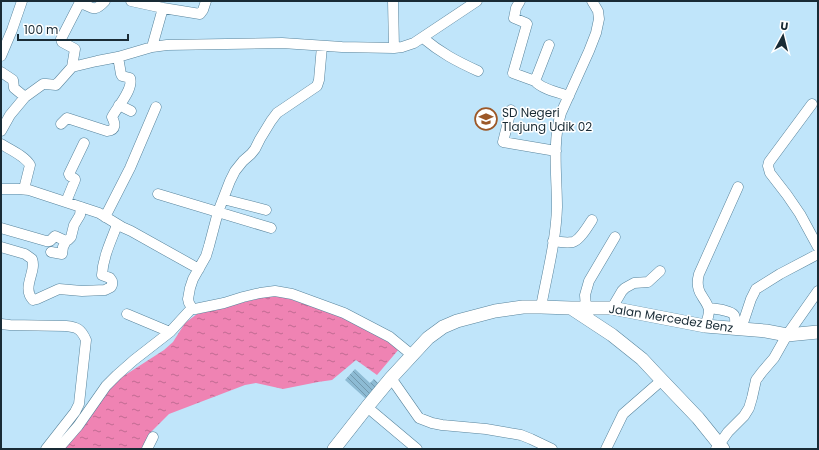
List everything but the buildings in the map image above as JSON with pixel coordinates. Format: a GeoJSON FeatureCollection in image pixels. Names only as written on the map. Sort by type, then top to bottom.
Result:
{"type":"FeatureCollection","features":[{"type":"Feature","properties":{"kind":"main road","name":"Jalan Mercedez Benz"},"geometry":{"type":"LineString","coordinates":[[334,449],[367,407],[428,338],[443,327],[457,321],[495,311],[523,307],[612,308],[705,326],[787,334],[818,332]]}},
{"type":"Feature","properties":{"kind":"main road"},"geometry":{"type":"LineString","coordinates":[[571,308],[612,335],[642,359],[698,418],[720,448]]}},
{"type":"Feature","properties":{"kind":"street"},"geometry":{"type":"LineString","coordinates":[[1,56],[22,1]]}},
{"type":"Feature","properties":{"kind":"street"},"geometry":{"type":"LineString","coordinates":[[1,131],[10,115],[25,97],[43,84],[56,85],[72,67],[75,50],[62,42],[60,39],[79,4],[94,9],[99,7],[105,1]]}},
{"type":"Feature","properties":{"kind":"street"},"geometry":{"type":"LineString","coordinates":[[131,1],[200,14],[206,1]]}},
{"type":"Feature","properties":{"kind":"street"},"geometry":{"type":"LineString","coordinates":[[393,1],[394,48]]}},
{"type":"Feature","properties":{"kind":"street"},"geometry":{"type":"LineString","coordinates":[[72,67],[118,57],[152,47],[180,44],[296,43],[322,46],[405,47],[423,38],[477,1]]}},
{"type":"Feature","properties":{"kind":"street"},"geometry":{"type":"LineString","coordinates":[[520,1],[516,8],[514,18],[527,24],[512,73],[534,82],[540,87],[570,96]]}},
{"type":"Feature","properties":{"kind":"street"},"geometry":{"type":"LineString","coordinates":[[541,307],[553,241],[556,208],[556,151],[558,122],[589,51],[598,24],[598,11],[592,1]]}},
{"type":"Feature","properties":{"kind":"street"},"geometry":{"type":"LineString","coordinates":[[152,47],[163,8]]}},
{"type":"Feature","properties":{"kind":"street"},"geometry":{"type":"LineString","coordinates":[[423,38],[448,57],[478,71]]}},
{"type":"Feature","properties":{"kind":"street"},"geometry":{"type":"LineString","coordinates":[[534,82],[549,45]]}},
{"type":"Feature","properties":{"kind":"street"},"geometry":{"type":"LineString","coordinates":[[192,308],[189,303],[188,293],[193,279],[206,256],[218,212],[230,181],[242,161],[255,150],[260,139],[277,113],[319,84],[322,46]]}},
{"type":"Feature","properties":{"kind":"street"},"geometry":{"type":"LineString","coordinates":[[61,124],[67,118],[109,131],[114,128],[112,117],[128,91],[131,80],[130,78],[120,74],[118,57]]}},
{"type":"Feature","properties":{"kind":"street"},"geometry":{"type":"LineString","coordinates":[[1,72],[13,80],[14,88],[25,97]]}},
{"type":"Feature","properties":{"kind":"street"},"geometry":{"type":"LineString","coordinates":[[812,104],[768,166],[770,173],[800,214],[818,247]]}},
{"type":"Feature","properties":{"kind":"street"},"geometry":{"type":"LineString","coordinates":[[119,105],[131,111]]}},
{"type":"Feature","properties":{"kind":"street"},"geometry":{"type":"LineString","coordinates":[[105,216],[130,168],[156,107]]}},
{"type":"Feature","properties":{"kind":"street"},"geometry":{"type":"LineString","coordinates":[[511,110],[503,142],[556,151]]}},
{"type":"Feature","properties":{"kind":"street"},"geometry":{"type":"LineString","coordinates":[[66,202],[75,180],[69,174],[84,143]]}},
{"type":"Feature","properties":{"kind":"street"},"geometry":{"type":"LineString","coordinates":[[1,144],[29,162],[30,165],[24,189]]}},
{"type":"Feature","properties":{"kind":"street"},"geometry":{"type":"LineString","coordinates":[[705,326],[709,308],[699,291],[699,274],[738,187]]}},
{"type":"Feature","properties":{"kind":"street"},"geometry":{"type":"LineString","coordinates":[[1,189],[24,189],[99,213],[117,225],[131,231],[199,269]]}},
{"type":"Feature","properties":{"kind":"street"},"geometry":{"type":"LineString","coordinates":[[158,194],[271,228]]}},
{"type":"Feature","properties":{"kind":"street"},"geometry":{"type":"LineString","coordinates":[[223,199],[266,210]]}},
{"type":"Feature","properties":{"kind":"street"},"geometry":{"type":"LineString","coordinates":[[51,252],[62,254],[63,247],[66,241],[71,237],[74,225],[80,215],[81,207]]}},
{"type":"Feature","properties":{"kind":"street"},"geometry":{"type":"LineString","coordinates":[[553,241],[576,241],[592,220]]}},
{"type":"Feature","properties":{"kind":"street"},"geometry":{"type":"LineString","coordinates":[[1,247],[25,254],[32,259],[33,265],[28,290],[33,300],[61,289],[82,291],[105,290],[111,287],[112,281],[110,278],[102,275],[104,262],[117,225]]}},
{"type":"Feature","properties":{"kind":"street"},"geometry":{"type":"LineString","coordinates":[[1,228],[50,242],[55,236],[66,241]]}},
{"type":"Feature","properties":{"kind":"street"},"geometry":{"type":"LineString","coordinates":[[586,308],[584,295],[589,280],[615,237]]}},
{"type":"Feature","properties":{"kind":"street"},"geometry":{"type":"LineString","coordinates":[[738,329],[756,289],[780,274],[818,254]]}},
{"type":"Feature","properties":{"kind":"street"},"geometry":{"type":"LineString","coordinates":[[612,308],[625,288],[634,283],[648,282],[660,271]]}},
{"type":"Feature","properties":{"kind":"street"},"geometry":{"type":"LineString","coordinates":[[58,449],[78,426],[106,386],[134,360],[170,332],[192,308],[206,307],[260,293],[275,291],[292,294],[344,313],[390,337],[412,355]]}},
{"type":"Feature","properties":{"kind":"street"},"geometry":{"type":"LineString","coordinates":[[720,448],[728,432],[744,416],[749,408],[756,380],[774,358],[787,334],[818,291]]}},
{"type":"Feature","properties":{"kind":"street"},"geometry":{"type":"LineString","coordinates":[[709,308],[724,310],[732,314],[738,329]]}},
{"type":"Feature","properties":{"kind":"street"},"geometry":{"type":"LineString","coordinates":[[127,314],[170,332]]}},
{"type":"Feature","properties":{"kind":"street"},"geometry":{"type":"LineString","coordinates":[[1,324],[73,327],[82,332],[86,340],[79,404],[75,412],[46,449]]}},
{"type":"Feature","properties":{"kind":"street"},"geometry":{"type":"LineString","coordinates":[[392,378],[419,418],[442,425],[486,429],[521,435],[552,449]]}},
{"type":"Feature","properties":{"kind":"street"},"geometry":{"type":"LineString","coordinates":[[606,449],[623,414],[662,380]]}},
{"type":"Feature","properties":{"kind":"street"},"geometry":{"type":"LineString","coordinates":[[367,407],[417,449]]}},
{"type":"Feature","properties":{"kind":"street"},"geometry":{"type":"LineString","coordinates":[[147,449],[153,436]]}},
{"type":"Feature","properties":{"kind":"water"},"geometry":{"type":"Polygon","coordinates":[[[273,296],[281,296],[342,317],[394,343],[399,349],[377,375],[356,360],[332,380],[283,389],[256,383],[245,385],[169,414],[149,434],[144,449],[63,449],[108,389],[119,379],[164,350],[173,342],[185,323],[197,314],[273,296]]]}},
{"type":"Feature","properties":{"kind":"place","name":"SD Negeri Tlajung Udik 02"},"geometry":{"type":"Point","coordinates":[486,119]}}]}
